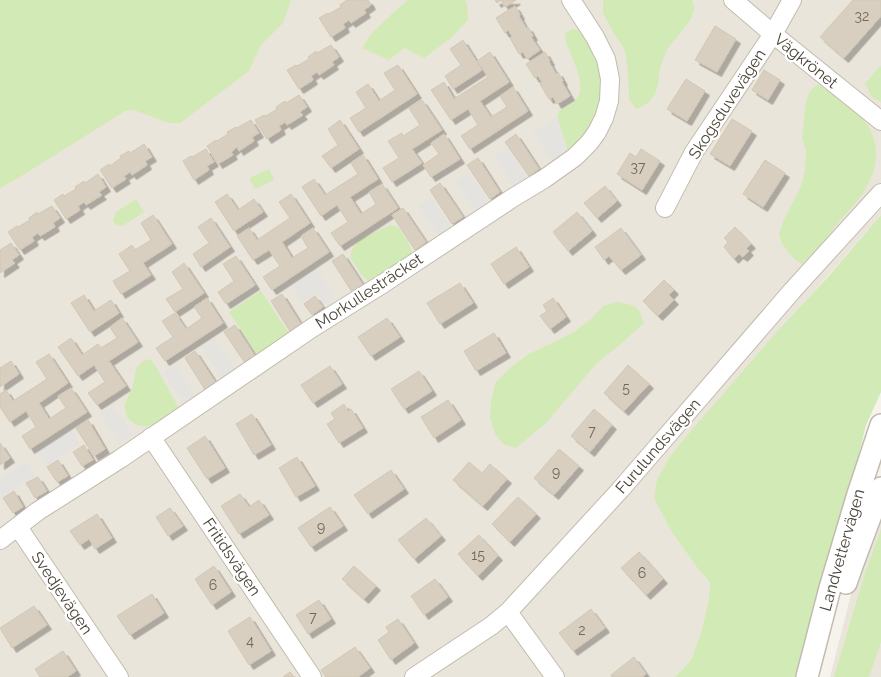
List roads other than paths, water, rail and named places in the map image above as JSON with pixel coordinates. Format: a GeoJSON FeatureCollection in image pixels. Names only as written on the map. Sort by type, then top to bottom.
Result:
{"type":"FeatureCollection","features":[{"type":"Feature","properties":{"kind":"street","name":"Morkullesträcket"},"geometry":{"type":"LineString","coordinates":[[18,527],[38,511],[120,459],[312,328],[544,179],[574,157],[589,143],[604,118],[609,101],[610,79],[606,59],[595,37],[571,0]]}},
{"type":"Feature","properties":{"kind":"street","name":"Vägkrönet"},"geometry":{"type":"LineString","coordinates":[[733,0],[881,121]]}},
{"type":"Feature","properties":{"kind":"street","name":"Skogsduvevägen"},"geometry":{"type":"LineString","coordinates":[[665,208],[694,152],[773,34],[792,0]]}},
{"type":"Feature","properties":{"kind":"street","name":"Furulundsvägen"},"geometry":{"type":"LineString","coordinates":[[414,677],[491,626],[508,612],[621,489],[881,193]]}},
{"type":"Feature","properties":{"kind":"street","name":"Landvettervägen"},"geometry":{"type":"LineString","coordinates":[[807,677],[830,588],[881,425]]}},
{"type":"Feature","properties":{"kind":"street","name":"Fritidsvägen"},"geometry":{"type":"LineString","coordinates":[[151,437],[312,677]]}},
{"type":"Feature","properties":{"kind":"street","name":"Landvettervägen"},"geometry":{"type":"LineString","coordinates":[[818,677],[853,562],[881,488]]}},
{"type":"Feature","properties":{"kind":"street"},"geometry":{"type":"LineString","coordinates":[[0,540],[18,527]]}},
{"type":"Feature","properties":{"kind":"street","name":"Svedjevägen"},"geometry":{"type":"LineString","coordinates":[[18,527],[119,677]]}},
{"type":"Feature","properties":{"kind":"street"},"geometry":{"type":"LineString","coordinates":[[508,612],[555,677]]}}]}
